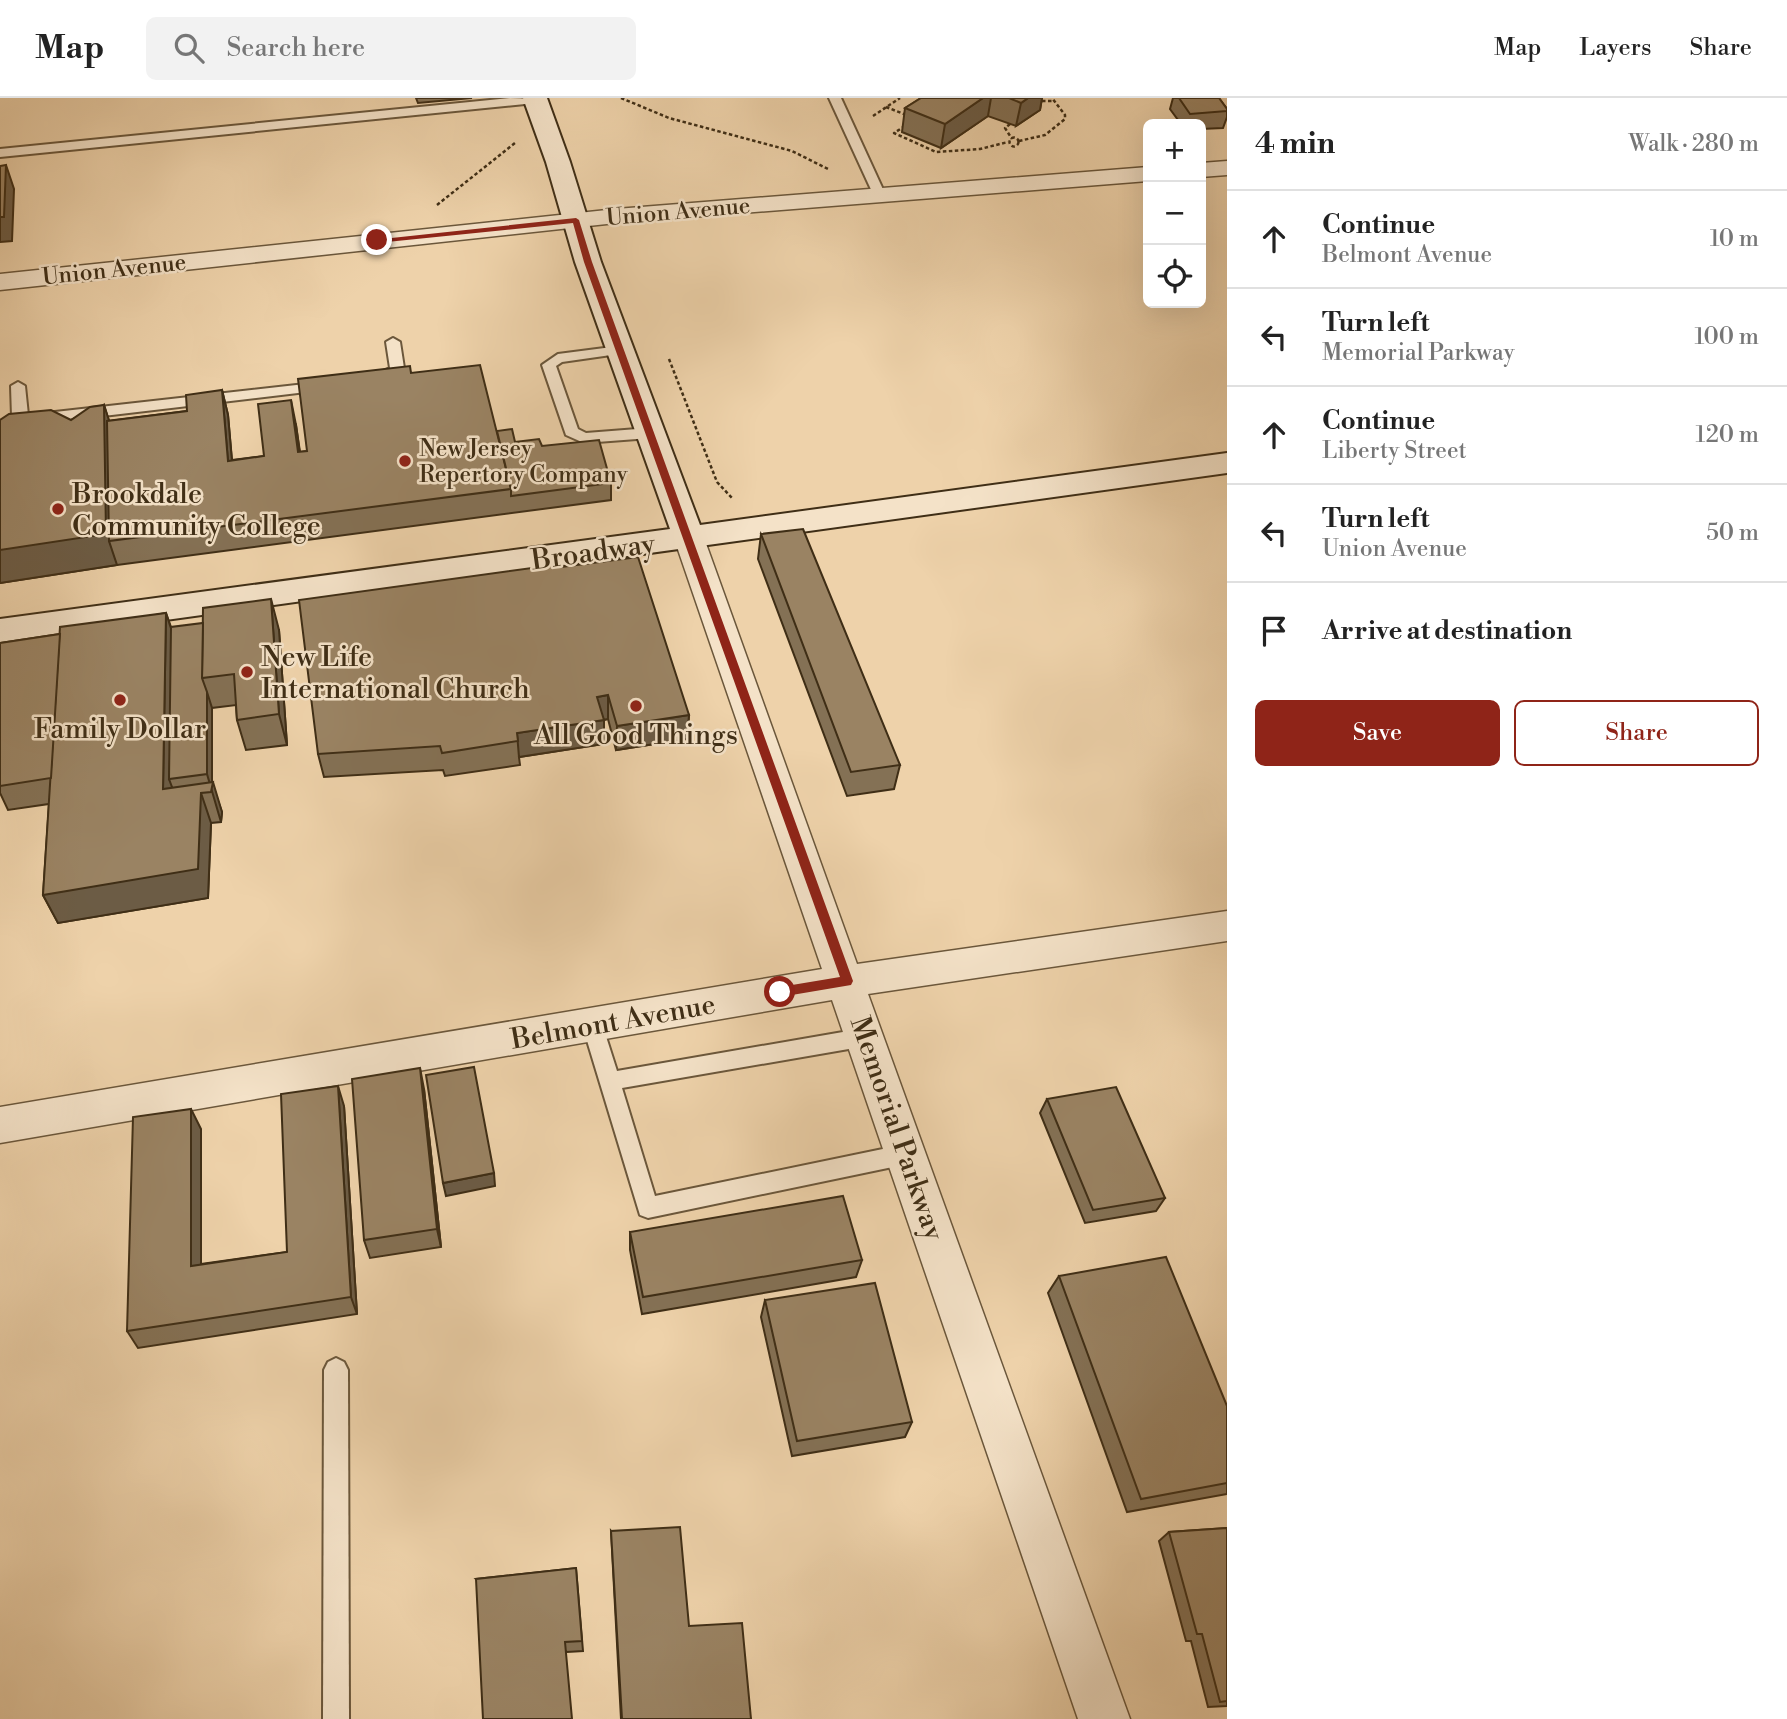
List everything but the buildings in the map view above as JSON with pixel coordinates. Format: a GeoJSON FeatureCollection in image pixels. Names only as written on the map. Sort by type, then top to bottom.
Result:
{"type":"FeatureCollection","features":[{"type":"Feature","properties":{"kind":"street"},"geometry":{"type":"LineString","coordinates":[[535,98],[620,350],[689,538]]}},
{"type":"Feature","properties":{"kind":"street"},"geometry":{"type":"LineString","coordinates":[[1206,170],[1227,168]]}},
{"type":"Feature","properties":{"kind":"street","name":"Union Avenue"},"geometry":{"type":"LineString","coordinates":[[0,282],[576,220],[1143,174]]}},
{"type":"Feature","properties":{"kind":"street","name":"Broadway"},"geometry":{"type":"LineString","coordinates":[[0,631],[1227,463]]}},
{"type":"Feature","properties":{"kind":"street","name":"Memorial Parkway"},"geometry":{"type":"LineString","coordinates":[[689,538],[847,981],[1104,1719]]}},
{"type":"Feature","properties":{"kind":"street","name":"Belmont Avenue"},"geometry":{"type":"LineString","coordinates":[[0,1125],[847,981],[1227,926]]}},
{"type":"Feature","properties":{"kind":"lane"},"geometry":{"type":"LineString","coordinates":[[0,153],[535,98]]}},
{"type":"Feature","properties":{"kind":"lane"},"geometry":{"type":"LineString","coordinates":[[835,98],[880,196]]}},
{"type":"Feature","properties":{"kind":"lane"},"geometry":{"type":"LineString","coordinates":[[358,382],[393,374],[398,361],[393,342]]}},
{"type":"Feature","properties":{"kind":"lane"},"geometry":{"type":"LineString","coordinates":[[620,350],[558,358],[549,365],[571,432],[584,438],[650,433]]}},
{"type":"Feature","properties":{"kind":"lane"},"geometry":{"type":"LineString","coordinates":[[18,386],[19,417],[27,420],[332,385]]}},
{"type":"Feature","properties":{"kind":"lane"},"geometry":{"type":"LineString","coordinates":[[592,1024],[648,1208],[907,1154]]}},
{"type":"Feature","properties":{"kind":"lane"},"geometry":{"type":"LineString","coordinates":[[609,1081],[866,1037]]}},
{"type":"Feature","properties":{"kind":"lane"},"geometry":{"type":"LineString","coordinates":[[336,1370],[336,1719]]}},
{"type":"Feature","properties":{"kind":"path"},"geometry":{"type":"LineString","coordinates":[[621,98],[669,118],[792,151],[832,172]]}},
{"type":"Feature","properties":{"kind":"path"},"geometry":{"type":"LineString","coordinates":[[877,124],[872,116],[900,98]]}},
{"type":"Feature","properties":{"kind":"path"},"geometry":{"type":"LineString","coordinates":[[1008,142],[1017,145],[1019,141],[1051,132],[1065,119],[1066,115],[1052,99],[1027,100]]}},
{"type":"Feature","properties":{"kind":"path"},"geometry":{"type":"LineString","coordinates":[[886,107],[916,118]]}},
{"type":"Feature","properties":{"kind":"path"},"geometry":{"type":"LineString","coordinates":[[1010,124],[1005,128],[1012,139],[1019,141]]}},
{"type":"Feature","properties":{"kind":"path"},"geometry":{"type":"LineString","coordinates":[[905,126],[894,133],[936,152],[970,150],[1012,139]]}},
{"type":"Feature","properties":{"kind":"path"},"geometry":{"type":"LineString","coordinates":[[436,206],[521,139]]}},
{"type":"Feature","properties":{"kind":"path"},"geometry":{"type":"LineString","coordinates":[[669,359],[717,482],[732,498]]}},
{"type":"Feature","properties":{"kind":"place","name":"New Jersey Repertory Company"},"geometry":{"type":"Point","coordinates":[405,461]}},
{"type":"Feature","properties":{"kind":"place","name":"Brookdale Community College"},"geometry":{"type":"Point","coordinates":[58,509]}},
{"type":"Feature","properties":{"kind":"place","name":"New Life International Church"},"geometry":{"type":"Point","coordinates":[247,672]}},
{"type":"Feature","properties":{"kind":"place","name":"Family Dollar"},"geometry":{"type":"Point","coordinates":[120,700]}},
{"type":"Feature","properties":{"kind":"place","name":"All Good Things"},"geometry":{"type":"Point","coordinates":[636,706]}},
{"type":"Feature","properties":{"kind":"route"},"geometry":{"type":"LineString","coordinates":[[377,240],[576,220],[588,262],[847,981],[780,992]]}}]}
